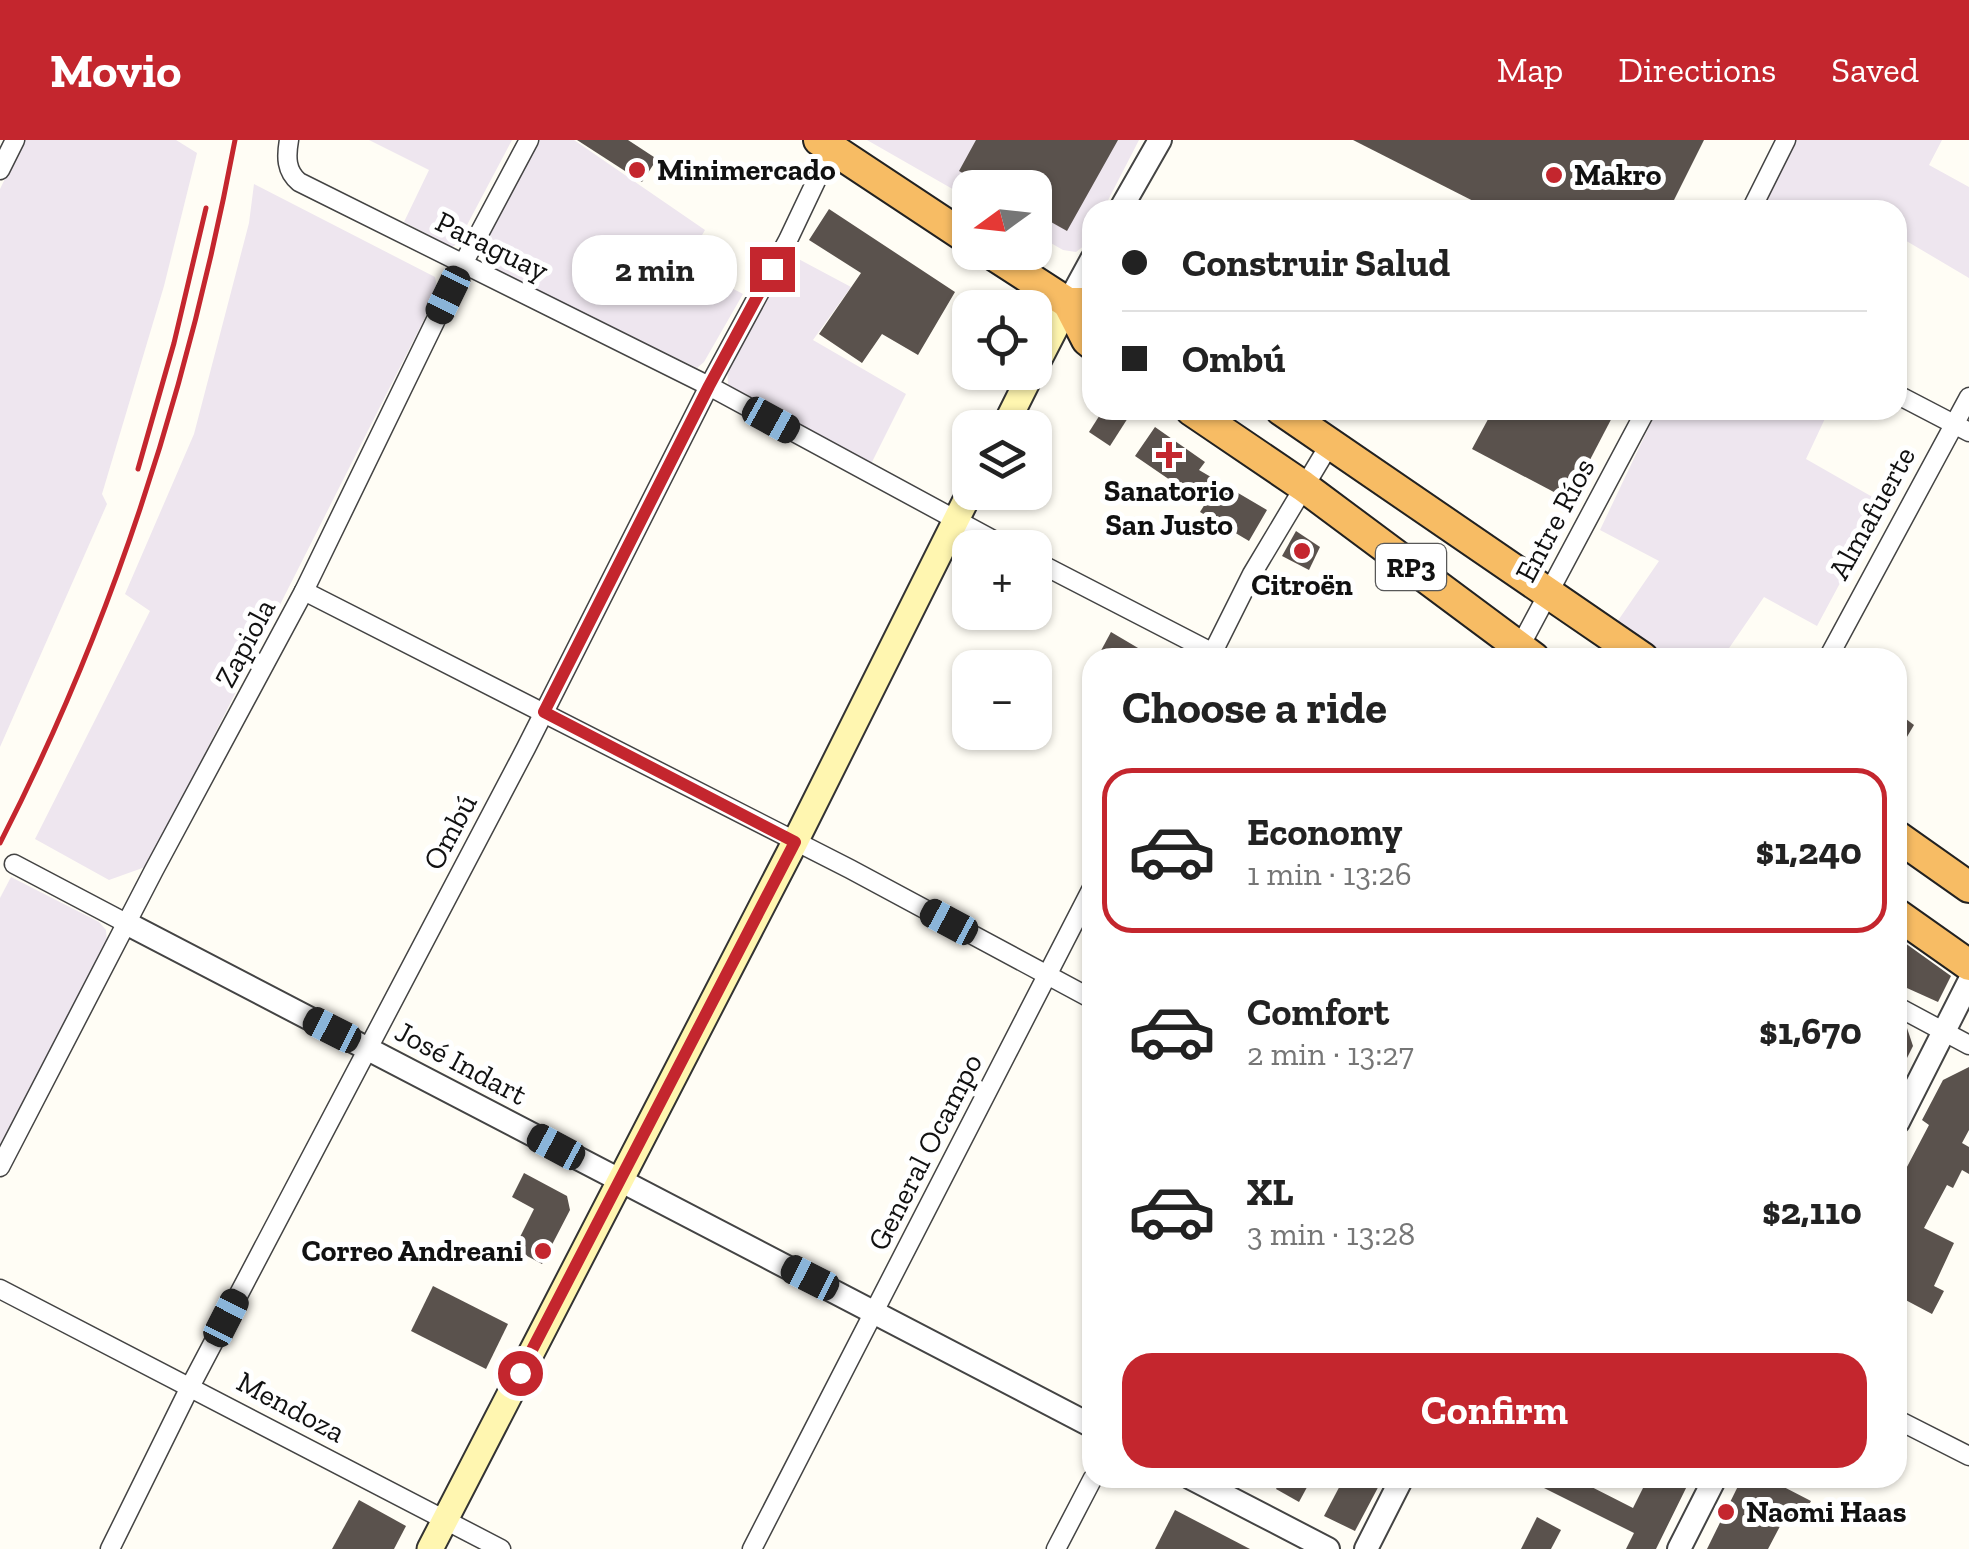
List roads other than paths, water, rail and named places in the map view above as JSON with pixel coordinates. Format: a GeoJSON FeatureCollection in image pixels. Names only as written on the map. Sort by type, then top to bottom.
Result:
{"type":"FeatureCollection","features":[{"type":"Feature","properties":{"kind":"highway"},"geometry":{"type":"LineString","coordinates":[[829,143],[952,228]]}},
{"type":"Feature","properties":{"kind":"highway"},"geometry":{"type":"LineString","coordinates":[[1020,270],[1080,303]]}},
{"type":"Feature","properties":{"kind":"highway","name":"RP3"},"geometry":{"type":"LineString","coordinates":[[1206,420],[1303,486],[1514,648]]}},
{"type":"Feature","properties":{"kind":"highway","name":"RP3"},"geometry":{"type":"LineString","coordinates":[[1297,420],[1628,648]]}},
{"type":"Feature","properties":{"kind":"highway"},"geometry":{"type":"LineString","coordinates":[[1907,843],[1969,887]]}},
{"type":"Feature","properties":{"kind":"highway"},"geometry":{"type":"LineString","coordinates":[[1907,921],[1969,964]]}},
{"type":"Feature","properties":{"kind":"main road"},"geometry":{"type":"LineString","coordinates":[[1052,344],[1080,303]]}},
{"type":"Feature","properties":{"kind":"main road"},"geometry":{"type":"LineString","coordinates":[[430,1549],[795,842],[961,510]]}},
{"type":"Feature","properties":{"kind":"street"},"geometry":{"type":"LineString","coordinates":[[0,170],[16,140]]}},
{"type":"Feature","properties":{"kind":"street","name":"Zapiola"},"geometry":{"type":"LineString","coordinates":[[0,1167],[304,591],[464,262],[528,140]]}},
{"type":"Feature","properties":{"kind":"street"},"geometry":{"type":"LineString","coordinates":[[1126,200],[1160,140]]}},
{"type":"Feature","properties":{"kind":"street"},"geometry":{"type":"LineString","coordinates":[[1756,200],[1786,140]]}},
{"type":"Feature","properties":{"kind":"street","name":"Ombú"},"geometry":{"type":"LineString","coordinates":[[110,1549],[191,1385],[788,240],[829,143]]}},
{"type":"Feature","properties":{"kind":"street","name":"Paraguay"},"geometry":{"type":"LineString","coordinates":[[288,146],[291,175],[300,182],[709,386],[973,530]]}},
{"type":"Feature","properties":{"kind":"street","name":"Almafuerte"},"geometry":{"type":"LineString","coordinates":[[1834,648],[1962,428],[1969,397]]}},
{"type":"Feature","properties":{"kind":"street"},"geometry":{"type":"LineString","coordinates":[[1907,400],[1962,428]]}},
{"type":"Feature","properties":{"kind":"street","name":"Entre Ríos"},"geometry":{"type":"LineString","coordinates":[[1524,648],[1548,591],[1641,420]]}},
{"type":"Feature","properties":{"kind":"street"},"geometry":{"type":"LineString","coordinates":[[1219,648],[1252,574],[1332,442]]}},
{"type":"Feature","properties":{"kind":"street"},"geometry":{"type":"LineString","coordinates":[[1052,570],[1200,648]]}},
{"type":"Feature","properties":{"kind":"street"},"geometry":{"type":"LineString","coordinates":[[304,591],[1082,994]]}},
{"type":"Feature","properties":{"kind":"street","name":"José Indart"},"geometry":{"type":"LineString","coordinates":[[14,864],[1082,1421]]}},
{"type":"Feature","properties":{"kind":"street","name":"General Ocampo"},"geometry":{"type":"LineString","coordinates":[[752,1549],[1082,908]]}},
{"type":"Feature","properties":{"kind":"street"},"geometry":{"type":"LineString","coordinates":[[1907,1104],[1969,982]]}},
{"type":"Feature","properties":{"kind":"street"},"geometry":{"type":"LineString","coordinates":[[1907,1012],[1969,1045]]}},
{"type":"Feature","properties":{"kind":"street","name":"Mendoza"},"geometry":{"type":"LineString","coordinates":[[0,1288],[501,1549]]}},
{"type":"Feature","properties":{"kind":"street"},"geometry":{"type":"LineString","coordinates":[[1907,1425],[1969,1456]]}},
{"type":"Feature","properties":{"kind":"street"},"geometry":{"type":"LineString","coordinates":[[1056,1549],[1088,1488]]}},
{"type":"Feature","properties":{"kind":"street"},"geometry":{"type":"LineString","coordinates":[[1209,1488],[1328,1549]]}},
{"type":"Feature","properties":{"kind":"street"},"geometry":{"type":"LineString","coordinates":[[1366,1549],[1397,1488]]}},
{"type":"Feature","properties":{"kind":"street"},"geometry":{"type":"LineString","coordinates":[[1679,1549],[1709,1488]]}},
{"type":"Feature","properties":{"kind":"railway"},"geometry":{"type":"LineString","coordinates":[[0,843],[78,674],[143,500],[195,322],[235,140]]}},
{"type":"Feature","properties":{"kind":"railway"},"geometry":{"type":"LineString","coordinates":[[138,469],[174,343],[206,208]]}},
{"type":"Feature","properties":{"kind":"place","name":"Minimercado"},"geometry":{"type":"Point","coordinates":[637,170]}},
{"type":"Feature","properties":{"kind":"place","name":"Makro"},"geometry":{"type":"Point","coordinates":[1554,175]}},
{"type":"Feature","properties":{"kind":"place","name":"Sanatorio San Justo"},"geometry":{"type":"Point","coordinates":[1169,455]}},
{"type":"Feature","properties":{"kind":"place","name":"Citroën"},"geometry":{"type":"Point","coordinates":[1302,551]}},
{"type":"Feature","properties":{"kind":"place","name":"Correo Andreani"},"geometry":{"type":"Point","coordinates":[543,1251]}},
{"type":"Feature","properties":{"kind":"place","name":"Naomi Haas"},"geometry":{"type":"Point","coordinates":[1726,1512]}}]}
